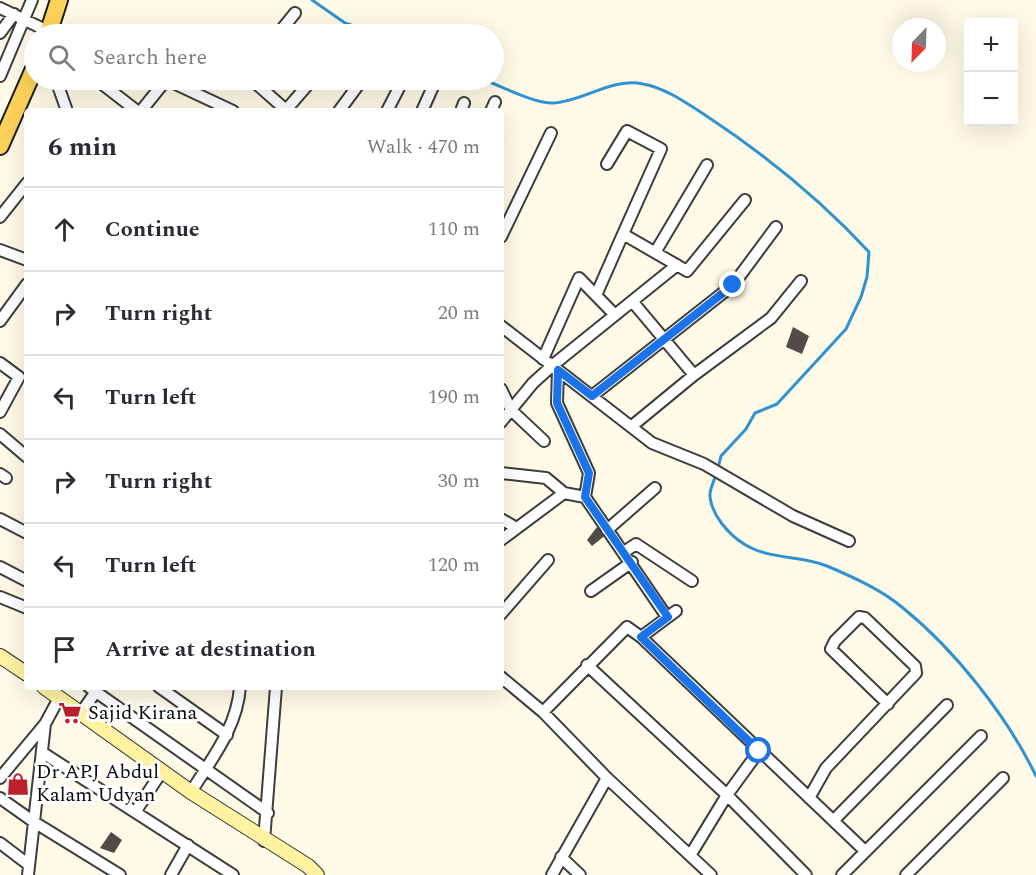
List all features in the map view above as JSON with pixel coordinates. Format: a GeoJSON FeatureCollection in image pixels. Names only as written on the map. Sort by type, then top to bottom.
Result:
{"type":"FeatureCollection","features":[{"type":"Feature","properties":{"kind":"main road"},"geometry":{"type":"LineString","coordinates":[[53,24],[59,0]]}},
{"type":"Feature","properties":{"kind":"main road"},"geometry":{"type":"LineString","coordinates":[[0,146],[25,90]]}},
{"type":"Feature","properties":{"kind":"main road"},"geometry":{"type":"LineString","coordinates":[[0,656],[24,671]]}},
{"type":"Feature","properties":{"kind":"main road"},"geometry":{"type":"LineString","coordinates":[[48,690],[191,792],[309,872]]}},
{"type":"Feature","properties":{"kind":"street"},"geometry":{"type":"LineString","coordinates":[[0,76],[32,0]]}},
{"type":"Feature","properties":{"kind":"street"},"geometry":{"type":"LineString","coordinates":[[0,33],[6,8],[31,24]]}},
{"type":"Feature","properties":{"kind":"street"},"geometry":{"type":"LineString","coordinates":[[286,24],[295,13]]}},
{"type":"Feature","properties":{"kind":"street"},"geometry":{"type":"LineString","coordinates":[[60,90],[66,108]]}},
{"type":"Feature","properties":{"kind":"street"},"geometry":{"type":"LineString","coordinates":[[110,90],[135,108]]}},
{"type":"Feature","properties":{"kind":"street"},"geometry":{"type":"LineString","coordinates":[[142,108],[157,90]]}},
{"type":"Feature","properties":{"kind":"street"},"geometry":{"type":"LineString","coordinates":[[188,90],[227,108]]}},
{"type":"Feature","properties":{"kind":"street"},"geometry":{"type":"LineString","coordinates":[[263,90],[284,108]]}},
{"type":"Feature","properties":{"kind":"street"},"geometry":{"type":"LineString","coordinates":[[288,108],[303,90]]}},
{"type":"Feature","properties":{"kind":"street"},"geometry":{"type":"LineString","coordinates":[[341,108],[355,90]]}},
{"type":"Feature","properties":{"kind":"street"},"geometry":{"type":"LineString","coordinates":[[389,108],[398,90]]}},
{"type":"Feature","properties":{"kind":"street"},"geometry":{"type":"LineString","coordinates":[[423,108],[431,90]]}},
{"type":"Feature","properties":{"kind":"street"},"geometry":{"type":"LineString","coordinates":[[597,293],[661,149],[627,131],[608,164]]}},
{"type":"Feature","properties":{"kind":"street"},"geometry":{"type":"LineString","coordinates":[[506,211],[551,133]]}},
{"type":"Feature","properties":{"kind":"street"},"geometry":{"type":"LineString","coordinates":[[656,251],[707,165]]}},
{"type":"Feature","properties":{"kind":"street"},"geometry":{"type":"LineString","coordinates":[[0,217],[24,187]]}},
{"type":"Feature","properties":{"kind":"street"},"geometry":{"type":"LineString","coordinates":[[624,234],[687,271],[745,200]]}},
{"type":"Feature","properties":{"kind":"street"},"geometry":{"type":"LineString","coordinates":[[592,396],[733,285],[776,227]]}},
{"type":"Feature","properties":{"kind":"street"},"geometry":{"type":"LineString","coordinates":[[0,250],[24,259]]}},
{"type":"Feature","properties":{"kind":"street"},"geometry":{"type":"LineString","coordinates":[[504,418],[551,364],[677,265]]}},
{"type":"Feature","properties":{"kind":"street"},"geometry":{"type":"LineString","coordinates":[[615,315],[597,293],[579,278],[551,364],[557,403],[589,473],[585,497],[607,530],[672,614],[641,637]]}},
{"type":"Feature","properties":{"kind":"street"},"geometry":{"type":"LineString","coordinates":[[632,426],[694,375],[771,318],[801,281]]}},
{"type":"Feature","properties":{"kind":"street"},"geometry":{"type":"LineString","coordinates":[[0,321],[24,288]]}},
{"type":"Feature","properties":{"kind":"street"},"geometry":{"type":"LineString","coordinates":[[632,301],[694,375]]}},
{"type":"Feature","properties":{"kind":"street"},"geometry":{"type":"LineString","coordinates":[[504,328],[652,442],[707,465],[793,516],[849,541]]}},
{"type":"Feature","properties":{"kind":"street"},"geometry":{"type":"LineString","coordinates":[[0,363],[19,377],[0,412]]}},
{"type":"Feature","properties":{"kind":"street"},"geometry":{"type":"LineString","coordinates":[[504,395],[511,410],[544,441]]}},
{"type":"Feature","properties":{"kind":"street"},"geometry":{"type":"LineString","coordinates":[[0,434],[24,454]]}},
{"type":"Feature","properties":{"kind":"street"},"geometry":{"type":"LineString","coordinates":[[504,473],[546,478],[564,493],[585,497]]}},
{"type":"Feature","properties":{"kind":"street"},"geometry":{"type":"LineString","coordinates":[[607,530],[655,488]]}},
{"type":"Feature","properties":{"kind":"street"},"geometry":{"type":"LineString","coordinates":[[504,537],[564,493]]}},
{"type":"Feature","properties":{"kind":"street"},"geometry":{"type":"LineString","coordinates":[[0,532],[3,520],[24,531]]}},
{"type":"Feature","properties":{"kind":"street"},"geometry":{"type":"LineString","coordinates":[[504,521],[515,527]]}},
{"type":"Feature","properties":{"kind":"street"},"geometry":{"type":"LineString","coordinates":[[624,552],[636,544],[692,581]]}},
{"type":"Feature","properties":{"kind":"street"},"geometry":{"type":"LineString","coordinates":[[504,611],[548,560]]}},
{"type":"Feature","properties":{"kind":"street"},"geometry":{"type":"LineString","coordinates":[[591,591],[632,562]]}},
{"type":"Feature","properties":{"kind":"street"},"geometry":{"type":"LineString","coordinates":[[0,567],[24,579]]}},
{"type":"Feature","properties":{"kind":"street"},"geometry":{"type":"LineString","coordinates":[[0,597],[24,607]]}},
{"type":"Feature","properties":{"kind":"street"},"geometry":{"type":"LineString","coordinates":[[809,798],[826,768],[888,704],[915,676],[917,669],[865,618],[858,617],[835,641],[831,649],[888,704]]}},
{"type":"Feature","properties":{"kind":"street"},"geometry":{"type":"LineString","coordinates":[[543,712],[586,665],[627,627],[641,637],[865,851]]}},
{"type":"Feature","properties":{"kind":"street"},"geometry":{"type":"LineString","coordinates":[[586,665],[727,795],[806,875]]}},
{"type":"Feature","properties":{"kind":"street"},"geometry":{"type":"LineString","coordinates":[[504,680],[543,712],[607,778],[711,875]]}},
{"type":"Feature","properties":{"kind":"street"},"geometry":{"type":"LineString","coordinates":[[81,713],[93,690]]}},
{"type":"Feature","properties":{"kind":"street"},"geometry":{"type":"LineString","coordinates":[[95,690],[268,813]]}},
{"type":"Feature","properties":{"kind":"street"},"geometry":{"type":"LineString","coordinates":[[163,690],[227,735]]}},
{"type":"Feature","properties":{"kind":"street"},"geometry":{"type":"LineString","coordinates":[[191,792],[227,735],[238,711],[240,690]]}},
{"type":"Feature","properties":{"kind":"street"},"geometry":{"type":"LineString","coordinates":[[264,841],[268,813],[276,690]]}},
{"type":"Feature","properties":{"kind":"street"},"geometry":{"type":"LineString","coordinates":[[2,771],[45,724],[59,698]]}},
{"type":"Feature","properties":{"kind":"street"},"geometry":{"type":"LineString","coordinates":[[834,820],[947,705]]}},
{"type":"Feature","properties":{"kind":"street"},"geometry":{"type":"LineString","coordinates":[[29,870],[45,724]]}},
{"type":"Feature","properties":{"kind":"street"},"geometry":{"type":"LineString","coordinates":[[842,875],[981,736]]}},
{"type":"Feature","properties":{"kind":"street"},"geometry":{"type":"LineString","coordinates":[[691,854],[727,795],[759,751]]}},
{"type":"Feature","properties":{"kind":"street"},"geometry":{"type":"LineString","coordinates":[[43,753],[233,875]]}},
{"type":"Feature","properties":{"kind":"street"},"geometry":{"type":"LineString","coordinates":[[136,811],[162,771]]}},
{"type":"Feature","properties":{"kind":"street"},"geometry":{"type":"LineString","coordinates":[[552,875],[607,778]]}},
{"type":"Feature","properties":{"kind":"street"},"geometry":{"type":"LineString","coordinates":[[909,874],[1003,778]]}},
{"type":"Feature","properties":{"kind":"street"},"geometry":{"type":"LineString","coordinates":[[0,798],[34,822],[120,875]]}},
{"type":"Feature","properties":{"kind":"street"},"geometry":{"type":"LineString","coordinates":[[0,843],[29,870]]}},
{"type":"Feature","properties":{"kind":"street"},"geometry":{"type":"LineString","coordinates":[[171,875],[188,845]]}},
{"type":"Feature","properties":{"kind":"street"},"geometry":{"type":"LineString","coordinates":[[561,857],[580,875]]}},
{"type":"Feature","properties":{"kind":"street"},"geometry":{"type":"LineString","coordinates":[[696,875],[701,864]]}},
{"type":"Feature","properties":{"kind":"building"},"geometry":{"type":"Polygon","coordinates":[[[793,327],[809,336],[802,354],[786,347],[793,327]]]}},
{"type":"Feature","properties":{"kind":"building"},"geometry":{"type":"Polygon","coordinates":[[[597,527],[607,534],[592,546],[587,540],[597,527]]]}},
{"type":"Feature","properties":{"kind":"building"},"geometry":{"type":"Polygon","coordinates":[[[111,832],[122,840],[114,853],[100,848],[111,832]]]}},
{"type":"Feature","properties":{"kind":"waterway"},"geometry":{"type":"LineString","coordinates":[[312,0],[348,24]]}},
{"type":"Feature","properties":{"kind":"waterway"},"geometry":{"type":"LineString","coordinates":[[504,88],[546,103],[565,101],[621,84],[643,84],[660,89],[708,117],[772,163],[832,214],[869,252],[867,277],[861,297],[846,329],[777,404],[755,413],[746,429],[721,456],[718,468]]}},
{"type":"Feature","properties":{"kind":"waterway"},"geometry":{"type":"LineString","coordinates":[[716,475],[710,491],[711,504],[717,517],[732,535],[744,544],[764,553],[807,560],[827,566],[857,579],[895,601],[942,644],[978,685],[1010,730],[1036,776]]}},
{"type":"Feature","properties":{"kind":"place","name":"Sajid Kirana"},"geometry":{"type":"Point","coordinates":[70,713]}},
{"type":"Feature","properties":{"kind":"place","name":"Dr APJ Abdul Kalam Udyan"},"geometry":{"type":"Point","coordinates":[18,784]}},
{"type":"Feature","properties":{"kind":"route"},"geometry":{"type":"LineString","coordinates":[[733,285],[592,396],[558,370],[557,403],[589,473],[585,497],[668,617],[641,637],[759,751]]}}]}
